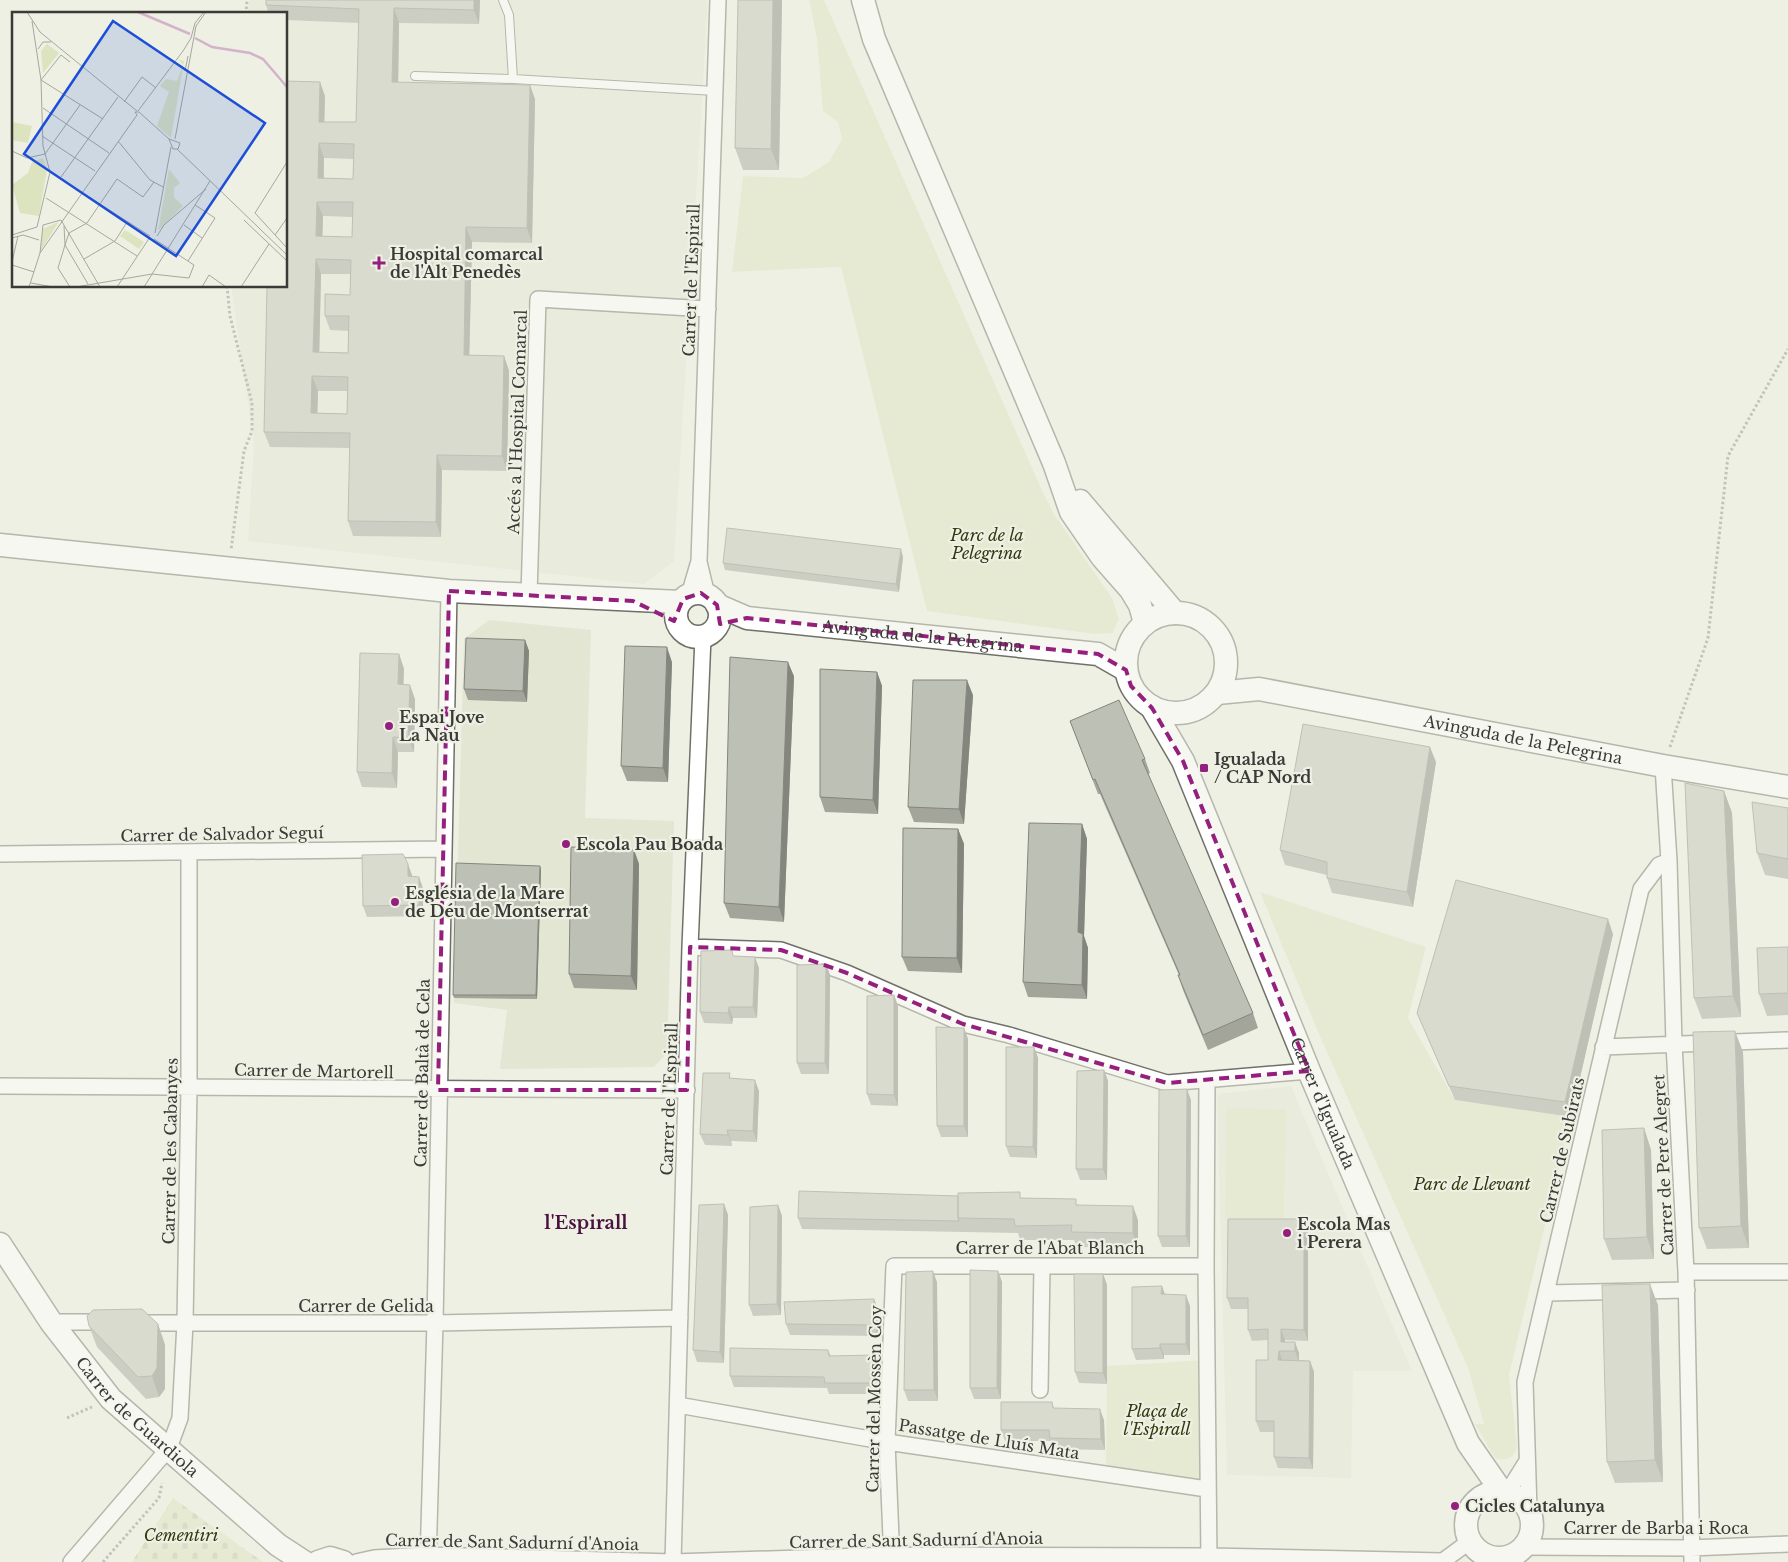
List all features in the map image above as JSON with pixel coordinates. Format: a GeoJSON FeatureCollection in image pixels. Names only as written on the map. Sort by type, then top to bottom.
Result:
{"type":"FeatureCollection","features":[{"type":"Feature","properties":{"kind":"street","name":"Carrer de l'Espirall"},"geometry":{"type":"LineString","coordinates":[[673,1562],[687,1090],[699,561],[718,0]]}},
{"type":"Feature","properties":{"kind":"street"},"geometry":{"type":"LineString","coordinates":[[848,0],[854,12],[874,39]]}},
{"type":"Feature","properties":{"kind":"street"},"geometry":{"type":"LineString","coordinates":[[863,0],[874,39],[1054,464],[1071,512],[1102,557],[1131,590],[1140,605],[1146,623]]}},
{"type":"Feature","properties":{"kind":"street","name":"Accés a l'Hospital Comarcal"},"geometry":{"type":"LineString","coordinates":[[529,595],[538,299],[708,309]]}},
{"type":"Feature","properties":{"kind":"street"},"geometry":{"type":"LineString","coordinates":[[1054,464],[1083,507],[1175,613],[1191,615],[1206,622],[1217,634],[1224,648],[1227,664],[1224,681],[1217,693],[1207,703],[1195,710],[1181,714],[1166,713],[1152,708],[1135,692],[1126,670]]}},
{"type":"Feature","properties":{"kind":"street"},"geometry":{"type":"LineString","coordinates":[[0,544],[449,590],[633,601],[698,611]]}},
{"type":"Feature","properties":{"kind":"street","name":"Carrer de Baltà de Cela"},"geometry":{"type":"LineString","coordinates":[[428,1559],[435,1323],[449,590]]}},
{"type":"Feature","properties":{"kind":"street","name":"Avinguda de la Pelegrina"},"geometry":{"type":"LineString","coordinates":[[698,611],[747,618],[1098,654],[1126,670],[1126,655],[1131,641],[1146,623],[1159,616],[1175,613]]}},
{"type":"Feature","properties":{"kind":"street","name":"Avinguda de la Pelegrina"},"geometry":{"type":"LineString","coordinates":[[1098,654],[1131,641]]}},
{"type":"Feature","properties":{"kind":"street","name":"Avinguda de la Pelegrina"},"geometry":{"type":"LineString","coordinates":[[1227,664],[1259,690]]}},
{"type":"Feature","properties":{"kind":"street","name":"Avinguda de la Pelegrina"},"geometry":{"type":"LineString","coordinates":[[1217,693],[1259,690],[1663,766],[1788,787]]}},
{"type":"Feature","properties":{"kind":"street","name":"Carrer d'Igualada"},"geometry":{"type":"LineString","coordinates":[[1152,708],[1183,761],[1308,1071],[1468,1442],[1505,1493]]}},
{"type":"Feature","properties":{"kind":"street","name":"Carrer d'Igualada"},"geometry":{"type":"LineString","coordinates":[[1181,714],[1183,761]]}},
{"type":"Feature","properties":{"kind":"street","name":"Carrer de Pere Alegret"},"geometry":{"type":"LineString","coordinates":[[1663,766],[1669,861],[1674,1044],[1687,1290],[1691,1555]]}},
{"type":"Feature","properties":{"kind":"street","name":"Carrer de Salvador Seguí"},"geometry":{"type":"LineString","coordinates":[[0,854],[444,849]]}},
{"type":"Feature","properties":{"kind":"street","name":"Carrer de les Cabanyes"},"geometry":{"type":"LineString","coordinates":[[169,1448],[180,1418],[185,1323],[189,1087],[189,852]]}},
{"type":"Feature","properties":{"kind":"street","name":"Carrer de Subirats"},"geometry":{"type":"LineString","coordinates":[[1529,1510],[1527,1461],[1529,1450],[1525,1382],[1641,889],[1659,865],[1669,861]]}},
{"type":"Feature","properties":{"kind":"street"},"geometry":{"type":"LineString","coordinates":[[690,947],[781,950],[847,973],[963,1024],[1009,1035],[1167,1084],[1308,1071]]}},
{"type":"Feature","properties":{"kind":"street"},"geometry":{"type":"LineString","coordinates":[[1603,1047],[1788,1040]]}},
{"type":"Feature","properties":{"kind":"street"},"geometry":{"type":"LineString","coordinates":[[1207,1080],[1206,1266],[1209,1559]]}},
{"type":"Feature","properties":{"kind":"street","name":"Carrer de Martorell"},"geometry":{"type":"LineString","coordinates":[[0,1086],[687,1090]]}},
{"type":"Feature","properties":{"kind":"street","name":"Carrer de Guardiola"},"geometry":{"type":"LineString","coordinates":[[0,1244],[51,1322],[111,1399],[278,1545],[304,1562]]}},
{"type":"Feature","properties":{"kind":"street","name":"Carrer de l'Abat Blanch"},"geometry":{"type":"LineString","coordinates":[[894,1266],[1206,1266]]}},
{"type":"Feature","properties":{"kind":"street","name":"Carrer del Mossèn Coy"},"geometry":{"type":"LineString","coordinates":[[892,1559],[887,1442],[894,1266]]}},
{"type":"Feature","properties":{"kind":"street"},"geometry":{"type":"LineString","coordinates":[[1040,1390],[1042,1266]]}},
{"type":"Feature","properties":{"kind":"street"},"geometry":{"type":"LineString","coordinates":[[1686,1272],[1788,1272]]}},
{"type":"Feature","properties":{"kind":"street"},"geometry":{"type":"LineString","coordinates":[[1547,1292],[1687,1290]]}},
{"type":"Feature","properties":{"kind":"street","name":"Carrer de Gelida"},"geometry":{"type":"LineString","coordinates":[[51,1322],[435,1323],[680,1318]]}},
{"type":"Feature","properties":{"kind":"street","name":"Passatge de Lluís Mata"},"geometry":{"type":"LineString","coordinates":[[678,1405],[887,1442],[1207,1489]]}},
{"type":"Feature","properties":{"kind":"street","name":"Carrer d'Igualada"},"geometry":{"type":"LineString","coordinates":[[1468,1442],[1478,1499]]}},
{"type":"Feature","properties":{"kind":"street"},"geometry":{"type":"LineString","coordinates":[[71,1562],[169,1448]]}},
{"type":"Feature","properties":{"kind":"street","name":"Carrer de Subirats"},"geometry":{"type":"LineString","coordinates":[[1505,1493],[1527,1461]]}},
{"type":"Feature","properties":{"kind":"street"},"geometry":{"type":"LineString","coordinates":[[1490,1493],[1505,1493],[1522,1501],[1529,1510],[1532,1522],[1530,1535],[1524,1546],[1514,1554],[1482,1554],[1466,1530],[1466,1519],[1478,1499],[1490,1493]]}},
{"type":"Feature","properties":{"kind":"street","name":"Carrer de Barba i Roca"},"geometry":{"type":"LineString","coordinates":[[1524,1546],[1691,1555],[1788,1544]]}},
{"type":"Feature","properties":{"kind":"street","name":"Carrer de Sant Sadurní d'Anoia"},"geometry":{"type":"LineString","coordinates":[[356,1562],[374,1558],[673,1562],[892,1559],[1443,1561],[1482,1554]]}},
{"type":"Feature","properties":{"kind":"street"},"geometry":{"type":"LineString","coordinates":[[318,1562],[330,1558],[343,1562]]}},
{"type":"Feature","properties":{"kind":"lane"},"geometry":{"type":"LineString","coordinates":[[503,0],[509,15],[513,79]]}},
{"type":"Feature","properties":{"kind":"lane"},"geometry":{"type":"LineString","coordinates":[[415,76],[513,79],[715,91]]}},
{"type":"Feature","properties":{"kind":"path"},"geometry":{"type":"LineString","coordinates":[[227,288],[230,316],[252,403],[252,431],[244,451],[228,568]]}},
{"type":"Feature","properties":{"kind":"path"},"geometry":{"type":"LineString","coordinates":[[1663,766],[1708,638],[1728,456],[1788,348]]}},
{"type":"Feature","properties":{"kind":"path"},"geometry":{"type":"LineString","coordinates":[[67,1418],[111,1399]]}},
{"type":"Feature","properties":{"kind":"path"},"geometry":{"type":"LineString","coordinates":[[103,1562],[159,1498],[162,1481]]}},
{"type":"Feature","properties":{"kind":"highlighted area"},"geometry":{"type":"Polygon","coordinates":[[[449,591],[633,601],[674,621],[683,599],[701,593],[717,605],[720,624],[747,618],[1098,654],[1126,670],[1131,686],[1152,708],[1183,761],[1309,1071],[1167,1083],[963,1024],[847,973],[781,950],[690,947],[687,1090],[438,1090],[449,591]]]}},
{"type":"Feature","properties":{"kind":"shaded area"},"geometry":{"type":"Polygon","coordinates":[[[249,0],[708,0],[674,561],[644,584],[248,541],[254,443],[231,288],[288,288],[288,12],[248,12],[249,0]]]}},
{"type":"Feature","properties":{"kind":"shaded area","name":"Escola Pau Boada"},"geometry":{"type":"Polygon","coordinates":[[[489,620],[591,630],[585,818],[674,821],[667,1053],[654,1067],[500,1069],[507,1010],[454,1003],[464,639],[489,620]]]}},
{"type":"Feature","properties":{"kind":"shaded area","name":"Escola Mas i Perera"},"geometry":{"type":"Polygon","coordinates":[[[1291,1086],[1412,1371],[1353,1371],[1351,1478],[1227,1475],[1217,1094],[1291,1086]]]}},
{"type":"Feature","properties":{"kind":"green space","name":"Parc de la Pelegrina"},"geometry":{"type":"Polygon","coordinates":[[[809,0],[824,0],[1054,514],[1112,598],[1119,619],[1113,633],[1094,634],[927,611],[841,267],[732,272],[743,176],[803,178],[829,162],[842,139],[838,122],[823,111],[817,39],[809,0]]]}},
{"type":"Feature","properties":{"kind":"green space","name":"Parc de Llevant"},"geometry":{"type":"Polygon","coordinates":[[[1260,892],[1426,947],[1408,1018],[1455,1100],[1571,1117],[1509,1375],[1517,1446],[1510,1458],[1503,1460],[1495,1458],[1475,1424],[1484,1424],[1468,1368],[1318,1032],[1260,892]]]}},
{"type":"Feature","properties":{"kind":"green space"},"geometry":{"type":"Polygon","coordinates":[[[1227,1108],[1286,1109],[1284,1218],[1225,1218],[1227,1108]]]}},
{"type":"Feature","properties":{"kind":"green space","name":"Plaça de l'Espirall"},"geometry":{"type":"Polygon","coordinates":[[[1206,1360],[1207,1489],[1106,1475],[1107,1366],[1206,1360]]]}},
{"type":"Feature","properties":{"kind":"green space","name":"Cementiri"},"geometry":{"type":"Polygon","coordinates":[[[173,1498],[263,1562],[132,1562],[173,1498]]]}},
{"type":"Feature","properties":{"kind":"building","name":"Hospital comarcal de l'Alt Penedès"},"geometry":{"type":"Polygon","coordinates":[[[266,0],[474,0],[474,10],[394,8],[392,82],[530,85],[527,228],[466,227],[464,355],[504,356],[502,456],[437,455],[436,522],[348,521],[350,433],[264,432],[267,288],[288,288],[288,81],[320,82],[319,122],[356,122],[359,9],[266,5],[266,0]],[[319,143],[318,178],[353,179],[354,144],[319,143]],[[317,202],[316,236],[352,237],[353,202],[317,202]],[[316,259],[313,352],[348,353],[349,316],[325,316],[325,294],[350,295],[351,260],[316,259]],[[312,376],[311,413],[347,414],[348,377],[312,376]]]}},
{"type":"Feature","properties":{"kind":"building"},"geometry":{"type":"Polygon","coordinates":[[[738,0],[773,0],[771,149],[735,148],[738,0]]]}},
{"type":"Feature","properties":{"kind":"building"},"geometry":{"type":"Polygon","coordinates":[[[727,528],[901,549],[896,584],[723,563],[727,528]]]}},
{"type":"Feature","properties":{"kind":"building"},"geometry":{"type":"Polygon","coordinates":[[[466,638],[525,640],[523,691],[464,689],[466,638]]]}},
{"type":"Feature","properties":{"kind":"building"},"geometry":{"type":"Polygon","coordinates":[[[625,646],[667,647],[663,768],[621,766],[625,646]]]}},
{"type":"Feature","properties":{"kind":"building","name":"Espai Jove La Nau"},"geometry":{"type":"Polygon","coordinates":[[[360,653],[399,654],[398,684],[410,685],[408,738],[393,737],[392,773],[357,772],[360,653]]]}},
{"type":"Feature","properties":{"kind":"building"},"geometry":{"type":"Polygon","coordinates":[[[730,657],[788,662],[779,907],[724,903],[730,657]]]}},
{"type":"Feature","properties":{"kind":"building"},"geometry":{"type":"Polygon","coordinates":[[[820,669],[877,672],[873,800],[820,797],[820,669]]]}},
{"type":"Feature","properties":{"kind":"building"},"geometry":{"type":"Polygon","coordinates":[[[913,680],[967,680],[959,809],[908,807],[913,680]]]}},
{"type":"Feature","properties":{"kind":"building"},"geometry":{"type":"Polygon","coordinates":[[[1119,700],[1145,759],[1142,760],[1253,1013],[1203,1035],[1178,975],[1180,975],[1095,779],[1093,780],[1070,721],[1119,700]]]}},
{"type":"Feature","properties":{"kind":"building"},"geometry":{"type":"Polygon","coordinates":[[[1303,724],[1430,747],[1407,892],[1327,878],[1327,862],[1280,850],[1303,724]]]}},
{"type":"Feature","properties":{"kind":"building"},"geometry":{"type":"Polygon","coordinates":[[[1685,783],[1724,791],[1733,996],[1694,998],[1685,783]]]}},
{"type":"Feature","properties":{"kind":"building"},"geometry":{"type":"Polygon","coordinates":[[[1752,802],[1788,808],[1788,859],[1757,853],[1752,802]]]}},
{"type":"Feature","properties":{"kind":"building"},"geometry":{"type":"Polygon","coordinates":[[[1029,823],[1082,824],[1078,932],[1083,934],[1082,985],[1023,982],[1029,823]]]}},
{"type":"Feature","properties":{"kind":"building"},"geometry":{"type":"Polygon","coordinates":[[[903,828],[958,829],[957,958],[902,957],[903,828]]]}},
{"type":"Feature","properties":{"kind":"building"},"geometry":{"type":"Polygon","coordinates":[[[571,847],[634,850],[631,976],[569,974],[571,847]]]}},
{"type":"Feature","properties":{"kind":"building","name":"Església de la Mare de Déu de Montserrat"},"geometry":{"type":"Polygon","coordinates":[[[403,854],[408,864],[408,876],[419,877],[419,905],[363,906],[362,855],[403,854]]]}},
{"type":"Feature","properties":{"kind":"building"},"geometry":{"type":"Polygon","coordinates":[[[456,863],[540,866],[536,995],[453,995],[456,863]]]}},
{"type":"Feature","properties":{"kind":"building"},"geometry":{"type":"Polygon","coordinates":[[[1456,880],[1608,919],[1565,1102],[1449,1086],[1417,1013],[1456,880]]]}},
{"type":"Feature","properties":{"kind":"building"},"geometry":{"type":"Polygon","coordinates":[[[1788,947],[1788,993],[1759,994],[1757,948],[1788,947]]]}},
{"type":"Feature","properties":{"kind":"building"},"geometry":{"type":"Polygon","coordinates":[[[732,950],[733,956],[755,957],[753,1007],[729,1007],[728,1013],[700,1012],[701,951],[732,950]]]}},
{"type":"Feature","properties":{"kind":"building"},"geometry":{"type":"Polygon","coordinates":[[[826,964],[825,1063],[797,1063],[797,965],[826,964]]]}},
{"type":"Feature","properties":{"kind":"building"},"geometry":{"type":"Polygon","coordinates":[[[894,995],[894,1095],[867,1094],[867,996],[894,995]]]}},
{"type":"Feature","properties":{"kind":"building"},"geometry":{"type":"Polygon","coordinates":[[[936,1027],[964,1028],[964,1126],[937,1126],[936,1027]]]}},
{"type":"Feature","properties":{"kind":"building"},"geometry":{"type":"Polygon","coordinates":[[[1735,1031],[1741,1226],[1699,1228],[1693,1032],[1735,1031]]]}},
{"type":"Feature","properties":{"kind":"building"},"geometry":{"type":"Polygon","coordinates":[[[1006,1047],[1034,1047],[1033,1147],[1006,1146],[1006,1047]]]}},
{"type":"Feature","properties":{"kind":"building"},"geometry":{"type":"Polygon","coordinates":[[[1104,1070],[1103,1169],[1076,1169],[1077,1071],[1104,1070]]]}},
{"type":"Feature","properties":{"kind":"building"},"geometry":{"type":"Polygon","coordinates":[[[703,1073],[730,1073],[729,1078],[755,1080],[753,1131],[727,1130],[728,1135],[700,1134],[703,1073]]]}},
{"type":"Feature","properties":{"kind":"building"},"geometry":{"type":"Polygon","coordinates":[[[1187,1089],[1186,1236],[1158,1236],[1159,1090],[1187,1089]]]}},
{"type":"Feature","properties":{"kind":"building"},"geometry":{"type":"Polygon","coordinates":[[[1644,1128],[1647,1237],[1604,1239],[1602,1130],[1644,1128]]]}},
{"type":"Feature","properties":{"kind":"building"},"geometry":{"type":"Polygon","coordinates":[[[799,1191],[958,1196],[959,1221],[798,1218],[799,1191]]]}},
{"type":"Feature","properties":{"kind":"building"},"geometry":{"type":"Polygon","coordinates":[[[1020,1192],[1020,1198],[1076,1199],[1076,1205],[1133,1206],[1133,1233],[1071,1232],[1072,1225],[1015,1226],[1014,1219],[958,1218],[958,1193],[1020,1192]]]}},
{"type":"Feature","properties":{"kind":"building"},"geometry":{"type":"Polygon","coordinates":[[[724,1204],[720,1352],[693,1350],[699,1205],[724,1204]]]}},
{"type":"Feature","properties":{"kind":"building"},"geometry":{"type":"Polygon","coordinates":[[[778,1205],[777,1304],[749,1305],[750,1207],[778,1205]]]}},
{"type":"Feature","properties":{"kind":"building"},"geometry":{"type":"Polygon","coordinates":[[[1228,1219],[1304,1219],[1304,1330],[1281,1329],[1281,1342],[1295,1342],[1295,1351],[1279,1351],[1278,1360],[1310,1361],[1309,1458],[1274,1457],[1274,1421],[1256,1421],[1256,1360],[1268,1360],[1268,1329],[1248,1330],[1248,1298],[1227,1298],[1228,1219]]]}},
{"type":"Feature","properties":{"kind":"building"},"geometry":{"type":"Polygon","coordinates":[[[970,1270],[998,1271],[997,1388],[970,1388],[970,1270]]]}},
{"type":"Feature","properties":{"kind":"building"},"geometry":{"type":"Polygon","coordinates":[[[933,1271],[934,1390],[904,1390],[906,1272],[933,1271]]]}},
{"type":"Feature","properties":{"kind":"building"},"geometry":{"type":"Polygon","coordinates":[[[1074,1274],[1103,1274],[1103,1373],[1075,1372],[1074,1274]]]}},
{"type":"Feature","properties":{"kind":"building"},"geometry":{"type":"Polygon","coordinates":[[[1650,1284],[1655,1460],[1607,1462],[1602,1285],[1650,1284]]]}},
{"type":"Feature","properties":{"kind":"building"},"geometry":{"type":"Polygon","coordinates":[[[1162,1286],[1161,1294],[1186,1295],[1186,1344],[1160,1344],[1160,1348],[1132,1349],[1132,1287],[1162,1286]]]}},
{"type":"Feature","properties":{"kind":"building"},"geometry":{"type":"Polygon","coordinates":[[[874,1299],[874,1325],[786,1324],[784,1302],[874,1299]]]}},
{"type":"Feature","properties":{"kind":"building"},"geometry":{"type":"Polygon","coordinates":[[[142,1309],[158,1324],[157,1368],[152,1376],[138,1377],[89,1326],[87,1316],[93,1310],[142,1309]]]}},
{"type":"Feature","properties":{"kind":"building"},"geometry":{"type":"Polygon","coordinates":[[[730,1348],[828,1350],[829,1356],[876,1355],[876,1383],[825,1383],[824,1377],[730,1376],[730,1348]]]}},
{"type":"Feature","properties":{"kind":"building"},"geometry":{"type":"Polygon","coordinates":[[[1001,1402],[1052,1402],[1053,1408],[1100,1409],[1101,1439],[1050,1438],[1049,1430],[1001,1430],[1001,1402]]]}},
{"type":"Feature","properties":{"kind":"place","name":"Hospital comarcal de l'Alt Penedès"},"geometry":{"type":"Point","coordinates":[379,263]}},
{"type":"Feature","properties":{"kind":"place","name":"Espai Jove La Nau"},"geometry":{"type":"Point","coordinates":[389,726]}},
{"type":"Feature","properties":{"kind":"place","name":"Igualada / CAP Nord"},"geometry":{"type":"Point","coordinates":[1204,768]}},
{"type":"Feature","properties":{"kind":"place","name":"Escola Pau Boada"},"geometry":{"type":"Point","coordinates":[566,844]}},
{"type":"Feature","properties":{"kind":"place","name":"Església de la Mare de Déu de Montserrat"},"geometry":{"type":"Point","coordinates":[395,902]}},
{"type":"Feature","properties":{"kind":"place","name":"Escola Mas i Perera"},"geometry":{"type":"Point","coordinates":[1287,1233]}},
{"type":"Feature","properties":{"kind":"place","name":"Cicles Catalunya"},"geometry":{"type":"Point","coordinates":[1455,1506]}},
{"type":"Feature","properties":{"kind":"district","name":"l'Espirall"},"geometry":{"type":"Point","coordinates":[586,1223]}}]}
